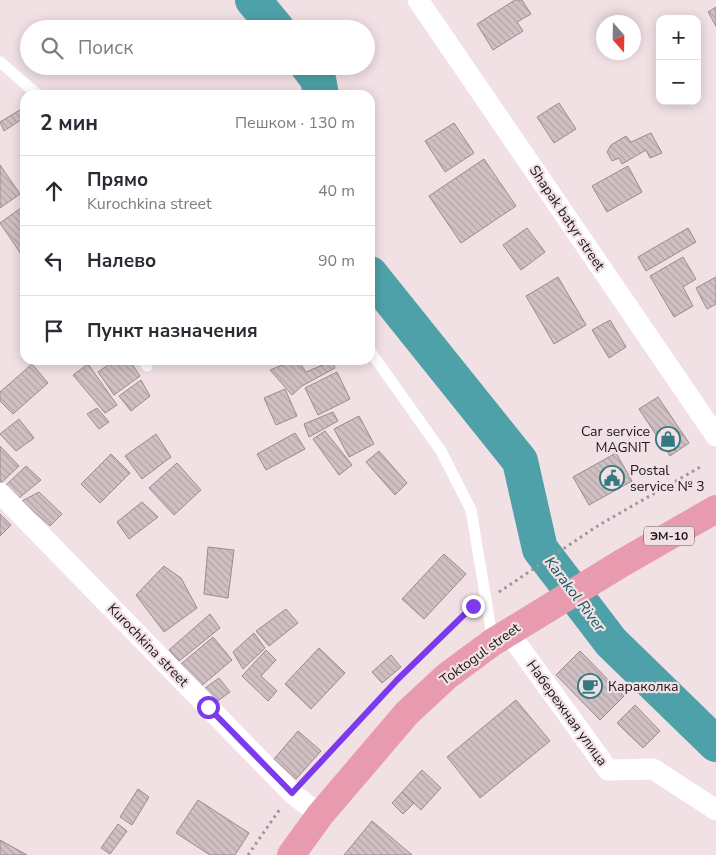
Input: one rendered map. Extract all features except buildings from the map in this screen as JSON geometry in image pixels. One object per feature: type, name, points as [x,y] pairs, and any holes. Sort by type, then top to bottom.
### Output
[{"type":"highway","name":"Toktogul street","points":[[291,855],[320,815],[407,713],[447,676],[508,633],[622,563],[716,509]]},
{"type":"street","name":"Shapak batyr street","points":[[418,0],[716,436]]},
{"type":"street","name":"Kurochkina street","points":[[0,493],[292,793],[320,815]]},
{"type":"street","name":"Набережная улица","points":[[508,633],[608,770],[653,769],[716,810]]},
{"type":"lane","points":[[0,62],[32,90]]},
{"type":"lane","points":[[375,358],[441,451],[471,510],[485,594],[508,633]]},
{"type":"path","points":[[248,855],[292,793],[397,680],[485,594],[499,592],[599,525],[702,466]]},
{"type":"waterway","name":"Karakol River","points":[[253,0],[270,20]]},
{"type":"waterway","name":"Karakol River","points":[[315,75],[318,79],[320,90]]},
{"type":"waterway","name":"Karakol River","points":[[375,280],[520,461],[540,549],[611,642],[716,744]]},
{"type":"place","name":"Car service MAGNIT","points":[[668,439]]},
{"type":"place","name":"Postal service № 3","points":[[612,478]]},
{"type":"place","name":"Караколка","points":[[590,686]]},
{"type":"route","points":[[208,707],[292,793],[397,680],[473,606]]}]
